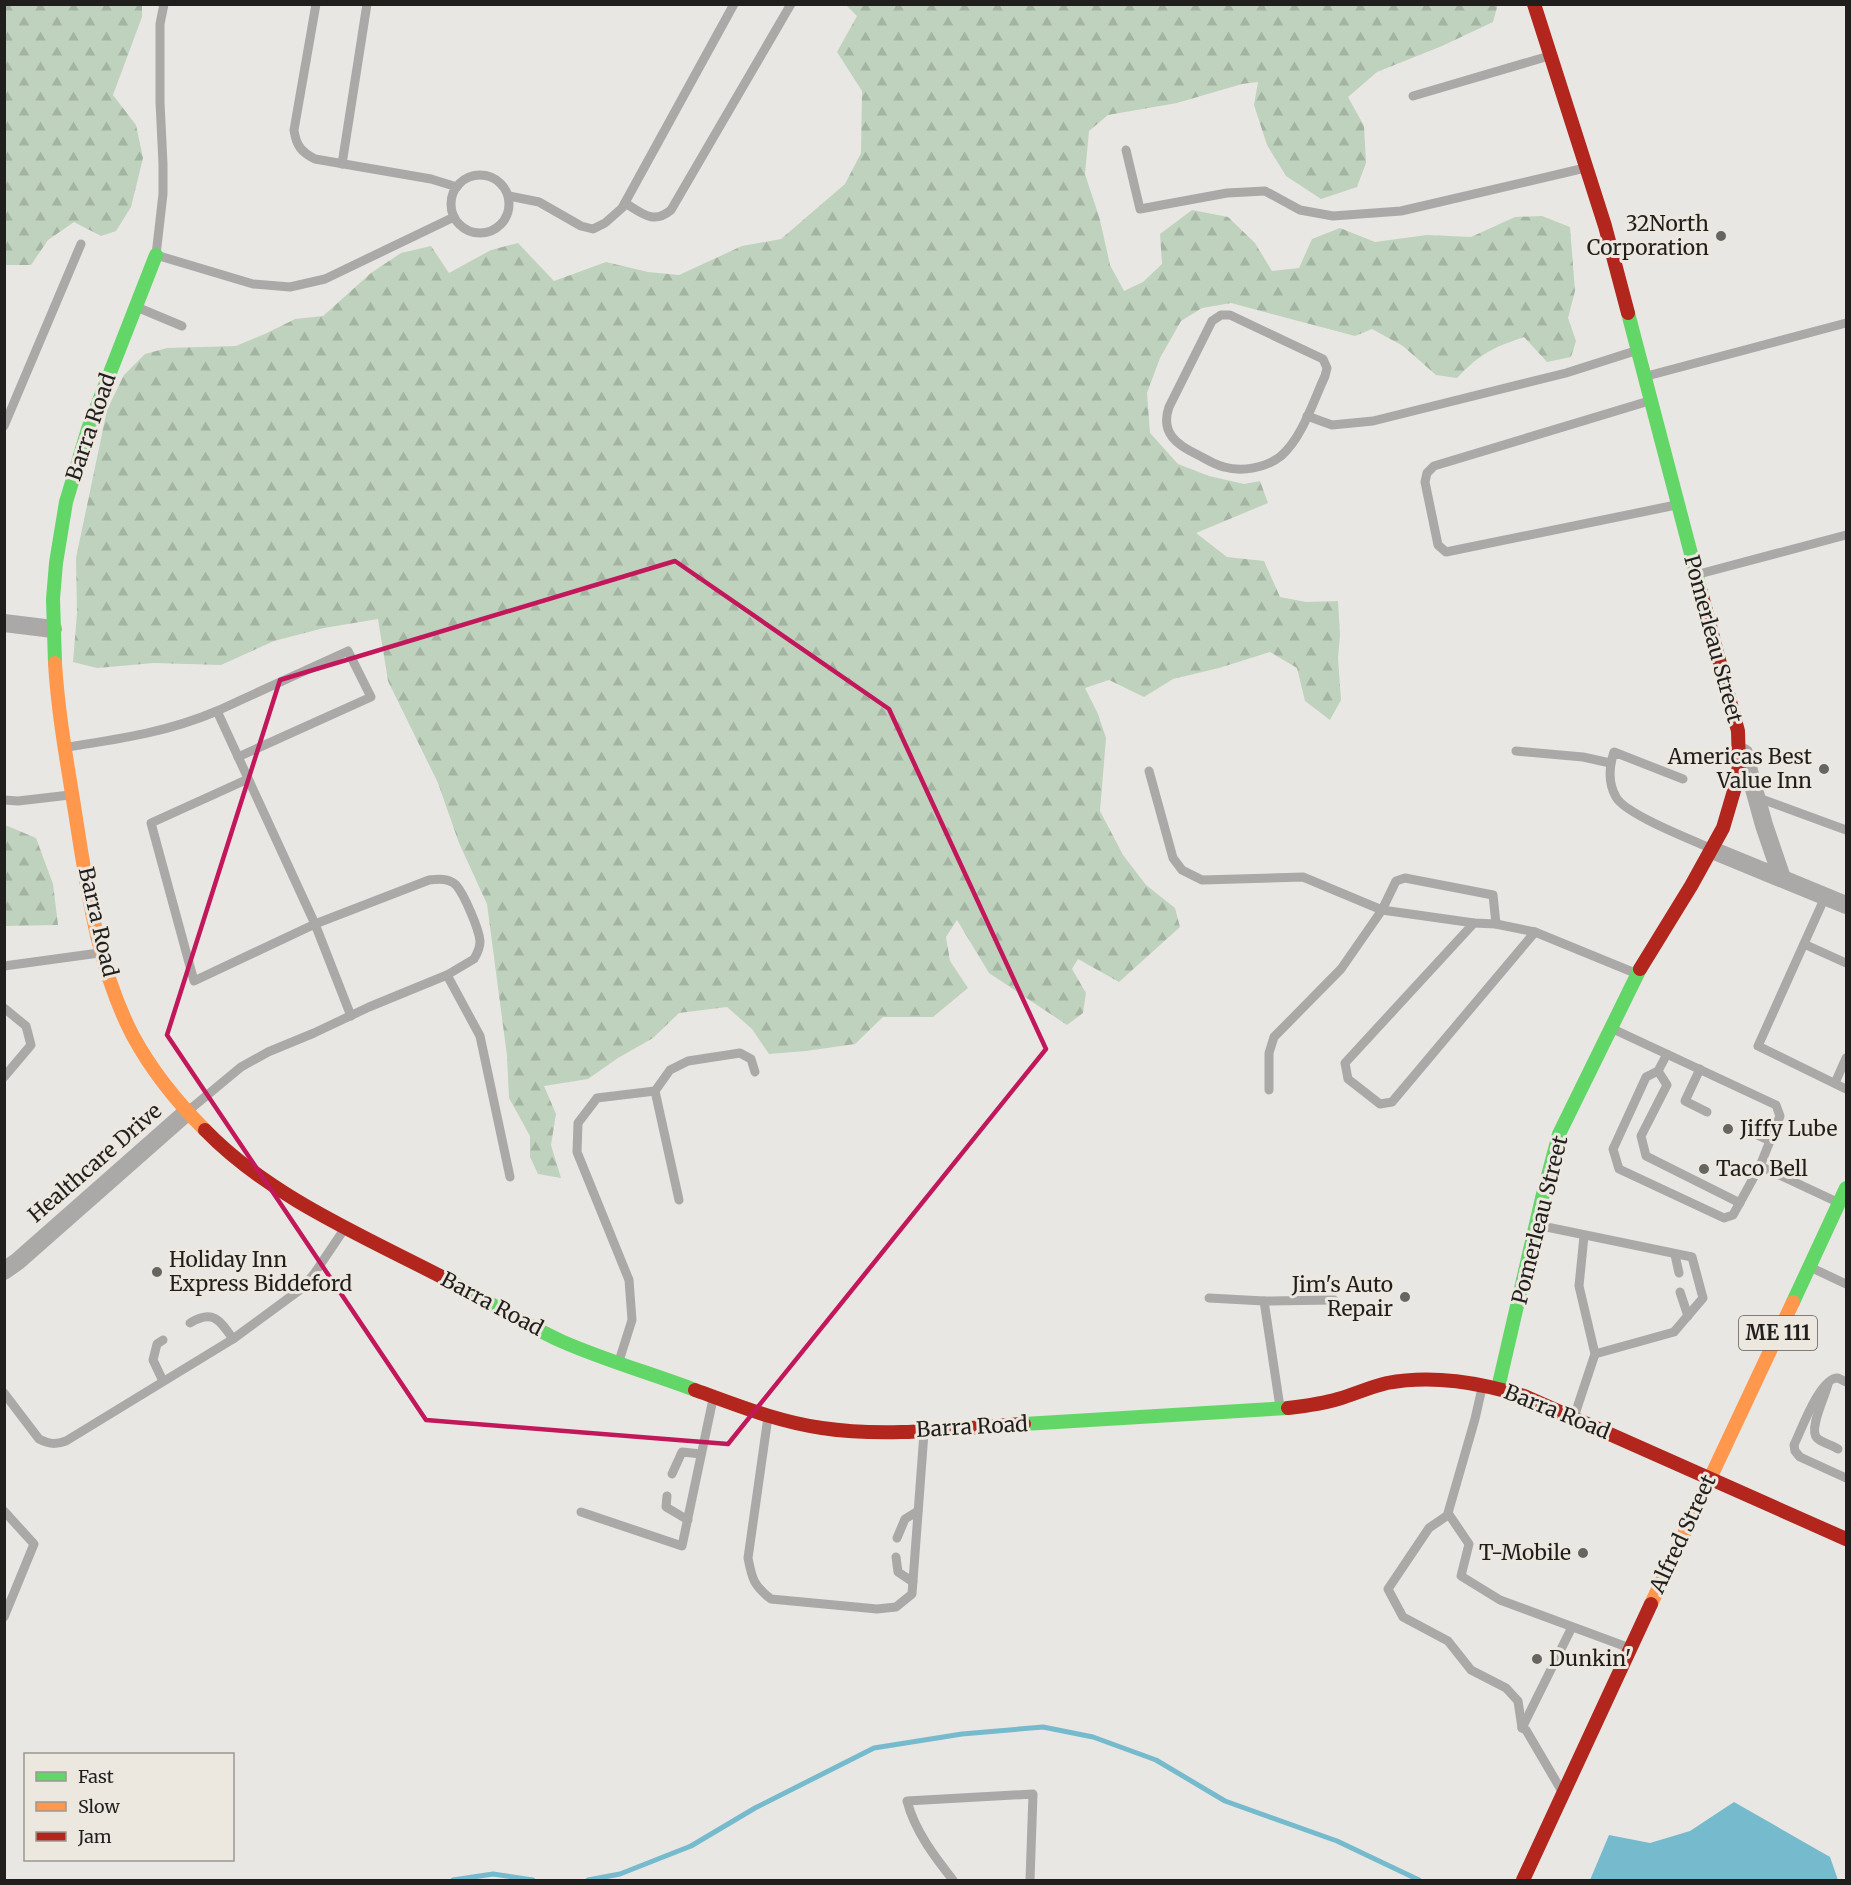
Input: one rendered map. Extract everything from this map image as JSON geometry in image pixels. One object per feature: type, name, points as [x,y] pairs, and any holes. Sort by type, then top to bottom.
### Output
[{"type":"street","name":"Pomerleau Street","points":[[1498,1388],[1548,1172],[1559,1134],[1637,974],[1712,849],[1729,812],[1738,765],[1738,731],[1638,350],[1587,168],[1534,4]]},
{"type":"street","name":"Barra Road","points":[[156,255],[91,419],[77,461],[61,525],[57,552],[53,629],[72,795],[101,952],[126,1020],[142,1051],[187,1112],[225,1150],[255,1173],[346,1227],[465,1289],[515,1318],[573,1346],[768,1415],[811,1427],[893,1432],[1281,1409],[1324,1403],[1403,1381],[1430,1380],[1483,1385],[1524,1396],[1574,1416],[1846,1539]]},
{"type":"street","points":[[4,623],[53,629]]},
{"type":"street","points":[[1738,731],[1764,825],[1782,878]]},
{"type":"street","points":[[1712,849],[1846,905]]},
{"type":"street","name":"Healthcare Drive","points":[[4,1271],[187,1112]]},
{"type":"street","name":"Alfred Street","points":[[1523,1881],[1846,1188]]},
{"type":"lane","points":[[164,4],[160,24],[162,194],[156,255],[253,284],[290,287],[325,279],[454,217]]},
{"type":"lane","points":[[316,4],[294,130],[295,142],[304,154],[315,159],[431,179],[458,187]]},
{"type":"lane","points":[[342,164],[367,4]]},
{"type":"lane","points":[[509,196],[539,202],[581,226],[593,229],[622,208],[734,4]]},
{"type":"lane","points":[[625,203],[652,218],[658,218],[671,210],[791,4]]},
{"type":"lane","points":[[1413,96],[1551,55]]},
{"type":"lane","points":[[1126,150],[1140,209],[1227,194],[1265,191],[1300,210],[1333,216],[1401,211],[1587,168]]},
{"type":"lane","points":[[486,176],[495,179],[509,196],[508,212],[504,220],[489,231],[469,231],[454,217],[452,198],[458,187],[468,178],[486,176]]},
{"type":"lane","points":[[4,426],[9,402],[81,244]]},
{"type":"lane","points":[[137,307],[182,326]]},
{"type":"lane","points":[[1221,315],[1230,315],[1323,359],[1327,368],[1325,376],[1307,416],[1295,440],[1280,457],[1250,469],[1223,467],[1180,447],[1169,431],[1165,419],[1212,321],[1221,315]]},
{"type":"lane","points":[[1645,377],[1846,323]]},
{"type":"lane","points":[[1307,416],[1332,425],[1373,421],[1566,373],[1638,350]]},
{"type":"lane","points":[[1651,401],[1434,466],[1427,473],[1425,482],[1438,545],[1446,552],[1678,504]]},
{"type":"lane","points":[[1697,575],[1846,535]]},
{"type":"lane","points":[[66,747],[153,733],[192,722],[348,651],[371,697],[238,757]]},
{"type":"lane","points":[[217,711],[315,924],[351,1016]]},
{"type":"lane","points":[[1516,751],[1583,757],[1610,763]]},
{"type":"lane","points":[[1683,779],[1614,752],[1610,763],[1610,779],[1616,798],[1624,806],[1652,822],[1712,849]]},
{"type":"lane","points":[[1149,771],[1173,858],[1182,870],[1202,880],[1303,877],[1382,910],[1496,924],[1535,932],[1637,974]]},
{"type":"lane","points":[[187,1112],[241,1066],[268,1052],[447,975],[474,959],[480,942],[471,913],[456,884],[445,879],[423,882],[315,924],[194,981],[152,823],[248,779]]},
{"type":"lane","points":[[4,800],[18,801],[72,795]]},
{"type":"lane","points":[[1756,796],[1846,830]]},
{"type":"lane","points":[[1269,1090],[1269,1053],[1274,1037],[1341,969],[1382,910],[1396,881],[1404,879],[1493,895],[1496,924]]},
{"type":"lane","points":[[1826,897],[1758,1046],[1846,1089]]},
{"type":"lane","points":[[1474,923],[1345,1063],[1348,1079],[1380,1104],[1392,1102],[1535,932]]},
{"type":"lane","points":[[1804,944],[1846,963]]},
{"type":"lane","points":[[4,966],[101,952]]},
{"type":"lane","points":[[447,975],[480,1036],[510,1177]]},
{"type":"lane","points":[[4,1008],[26,1026],[31,1045],[4,1077]]},
{"type":"lane","points":[[1610,1028],[1667,1054],[1776,1105],[1780,1116],[1760,1166],[1733,1215],[1724,1218],[1619,1169],[1613,1149],[1646,1077],[1658,1071],[1667,1054]]},
{"type":"lane","points":[[679,1200],[656,1091],[670,1070],[688,1061],[740,1053],[751,1059],[755,1072]]},
{"type":"lane","points":[[1834,1083],[1846,1058]]},
{"type":"lane","points":[[1700,1070],[1685,1101],[1707,1112]]},
{"type":"lane","points":[[1658,1071],[1667,1085],[1641,1136],[1646,1156],[1740,1203]]},
{"type":"lane","points":[[618,1363],[632,1320],[628,1280],[577,1152],[578,1124],[597,1098],[656,1091]]},
{"type":"lane","points":[[1751,1132],[1770,1141]]},
{"type":"lane","points":[[1760,1166],[1840,1203]]},
{"type":"lane","points":[[1536,1225],[1692,1257],[1703,1298],[1674,1332],[1595,1354]]},
{"type":"lane","points":[[4,1394],[39,1439],[57,1444],[66,1441],[233,1339],[309,1282],[346,1227]]},
{"type":"lane","points":[[1574,1416],[1595,1354],[1579,1286],[1584,1236]]},
{"type":"lane","points":[[1675,1255],[1679,1273]]},
{"type":"lane","points":[[1810,1266],[1846,1284]]},
{"type":"lane","points":[[1680,1292],[1688,1316]]},
{"type":"lane","points":[[1209,1298],[1264,1301],[1334,1300]]},
{"type":"lane","points":[[1264,1301],[1281,1409]]},
{"type":"lane","points":[[190,1323],[200,1316],[215,1318],[222,1323],[233,1339]]},
{"type":"lane","points":[[163,1340],[157,1344],[153,1360],[163,1381]]},
{"type":"lane","points":[[1846,1382],[1838,1378],[1816,1394],[1794,1445],[1800,1457],[1846,1478]]},
{"type":"lane","points":[[1828,1384],[1815,1422],[1814,1433],[1816,1438],[1838,1449]]},
{"type":"lane","points":[[1483,1385],[1448,1515],[1429,1528],[1388,1589],[1403,1617],[1448,1641],[1471,1670],[1506,1688],[1518,1701],[1522,1728],[1526,1730],[1563,1794]]},
{"type":"lane","points":[[581,1512],[682,1546],[714,1396]]},
{"type":"lane","points":[[768,1415],[748,1558],[751,1575],[757,1588],[771,1599],[877,1609],[896,1607],[912,1594],[924,1430]]},
{"type":"lane","points":[[672,1474],[682,1452],[701,1454]]},
{"type":"lane","points":[[667,1496],[666,1507],[688,1520]]},
{"type":"lane","points":[[4,1511],[33,1544],[4,1617]]},
{"type":"lane","points":[[897,1538],[905,1519],[918,1511]]},
{"type":"lane","points":[[1448,1515],[1469,1544],[1461,1576],[1500,1600],[1630,1648]]},
{"type":"lane","points":[[896,1557],[898,1572],[913,1582]]},
{"type":"lane","points":[[1522,1728],[1572,1627]]},
{"type":"lane","points":[[953,1881],[911,1818],[907,1801],[1033,1794],[1030,1881]]},
{"type":"highlighted area","points":[[675,561],[889,709],[1046,1049],[728,1444],[426,1420],[167,1035],[280,680]]},
{"type":"green space","points":[[5,4],[142,5],[142,17],[113,95],[136,125],[143,158],[131,207],[116,231],[101,236],[74,222],[48,240],[31,265],[5,265]]},
{"type":"green space","points":[[1498,4],[1493,22],[1442,46],[1377,72],[1348,97],[1364,126],[1366,163],[1357,187],[1321,199],[1286,176],[1267,145],[1254,105],[1258,82],[1242,84],[1177,103],[1108,115],[1089,131],[1085,174],[1100,220],[1110,265],[1124,291],[1143,282],[1162,264],[1160,234],[1192,210],[1228,217],[1255,243],[1272,271],[1299,268],[1312,239],[1340,228],[1375,242],[1427,235],[1471,237],[1515,217],[1542,216],[1570,227],[1575,291],[1568,318],[1576,341],[1571,357],[1547,362],[1524,337],[1488,352],[1457,378],[1436,375],[1403,346],[1372,329],[1355,336],[1231,303],[1202,308],[1181,321],[1160,358],[1147,393],[1150,433],[1178,464],[1209,476],[1244,484],[1260,481],[1268,503],[1196,533],[1227,557],[1264,561],[1280,597],[1306,602],[1338,601],[1341,700],[1330,720],[1305,701],[1297,668],[1270,652],[1173,679],[1144,697],[1109,680],[1085,688],[1098,714],[1106,738],[1100,811],[1123,855],[1146,885],[1175,908],[1180,927],[1119,982],[1078,959],[1072,969],[1086,993],[1083,1013],[1067,1025],[989,973],[957,920],[946,937],[950,961],[968,988],[933,1017],[883,1017],[855,1044],[769,1054],[752,1029],[727,1007],[679,1013],[653,1038],[588,1079],[544,1086],[556,1114],[551,1145],[561,1178],[538,1174],[530,1157],[530,1136],[509,1098],[507,1056],[487,904],[459,843],[438,783],[388,681],[378,619],[324,628],[274,641],[221,665],[154,663],[97,668],[73,662],[77,613],[76,558],[107,410],[124,375],[145,354],[167,348],[236,346],[295,319],[323,316],[371,273],[401,253],[431,246],[449,273],[491,250],[518,243],[554,281],[606,262],[648,272],[679,275],[742,246],[781,239],[845,184],[861,153],[862,91],[837,52],[857,16],[846,5]]},
{"type":"green space","points":[[5,825],[36,838],[53,884],[58,925],[5,926]]},
{"type":"water","points":[[1734,1802],[1830,1857],[1838,1880],[1590,1880],[1609,1835],[1650,1843],[1690,1831]]},
{"type":"waterway","points":[[588,1880],[620,1874],[691,1846],[755,1808],[874,1748],[962,1734],[1043,1727],[1093,1737],[1156,1760],[1225,1801],[1337,1841],[1419,1880]]},
{"type":"waterway","points":[[453,1880],[493,1874],[533,1880]]},
{"type":"traffic: fast","points":[[55,663],[53,599],[56,563],[66,502],[88,429],[156,255]]},
{"type":"traffic: fast","points":[[1628,313],[1701,592]]},
{"type":"traffic: fast","points":[[1498,1388],[1559,1134],[1640,969]]},
{"type":"traffic: fast","points":[[1793,1302],[1846,1188]]},
{"type":"traffic: fast","points":[[442,1277],[561,1341],[695,1390]]},
{"type":"traffic: fast","points":[[1024,1424],[1288,1408]]},
{"type":"traffic: slow","points":[[55,663],[63,738],[84,869],[95,927],[110,983],[133,1036],[148,1062],[205,1130]]},
{"type":"traffic: slow","points":[[1651,1604],[1793,1302]]},
{"type":"traffic: jam","points":[[1534,4],[1605,226],[1628,313]]},
{"type":"traffic: jam","points":[[1640,969],[1691,886],[1723,828],[1736,784],[1739,765],[1738,731],[1701,592]]},
{"type":"traffic: jam","points":[[205,1130],[230,1154],[287,1194],[348,1229],[442,1277]]},
{"type":"traffic: jam","points":[[1288,1408],[1326,1402],[1404,1380],[1456,1381],[1490,1387],[1524,1396],[1846,1539]]},
{"type":"traffic: jam","points":[[695,1390],[789,1422],[847,1431],[898,1432],[1024,1424]]},
{"type":"traffic: jam","points":[[1523,1880],[1651,1604]]},
{"type":"place","name":"32North Corporation","points":[[1721,236]]},
{"type":"place","name":"Americas Best Value Inn","points":[[1824,769]]},
{"type":"place","name":"Jiffy Lube","points":[[1728,1129]]},
{"type":"place","name":"Taco Bell","points":[[1704,1169]]},
{"type":"place","name":"Holiday Inn Express Biddeford","points":[[157,1272]]},
{"type":"place","name":"Jim's Auto Repair","points":[[1405,1297]]},
{"type":"place","name":"T-Mobile","points":[[1583,1553]]},
{"type":"place","name":"Dunkin'","points":[[1537,1659]]}]
